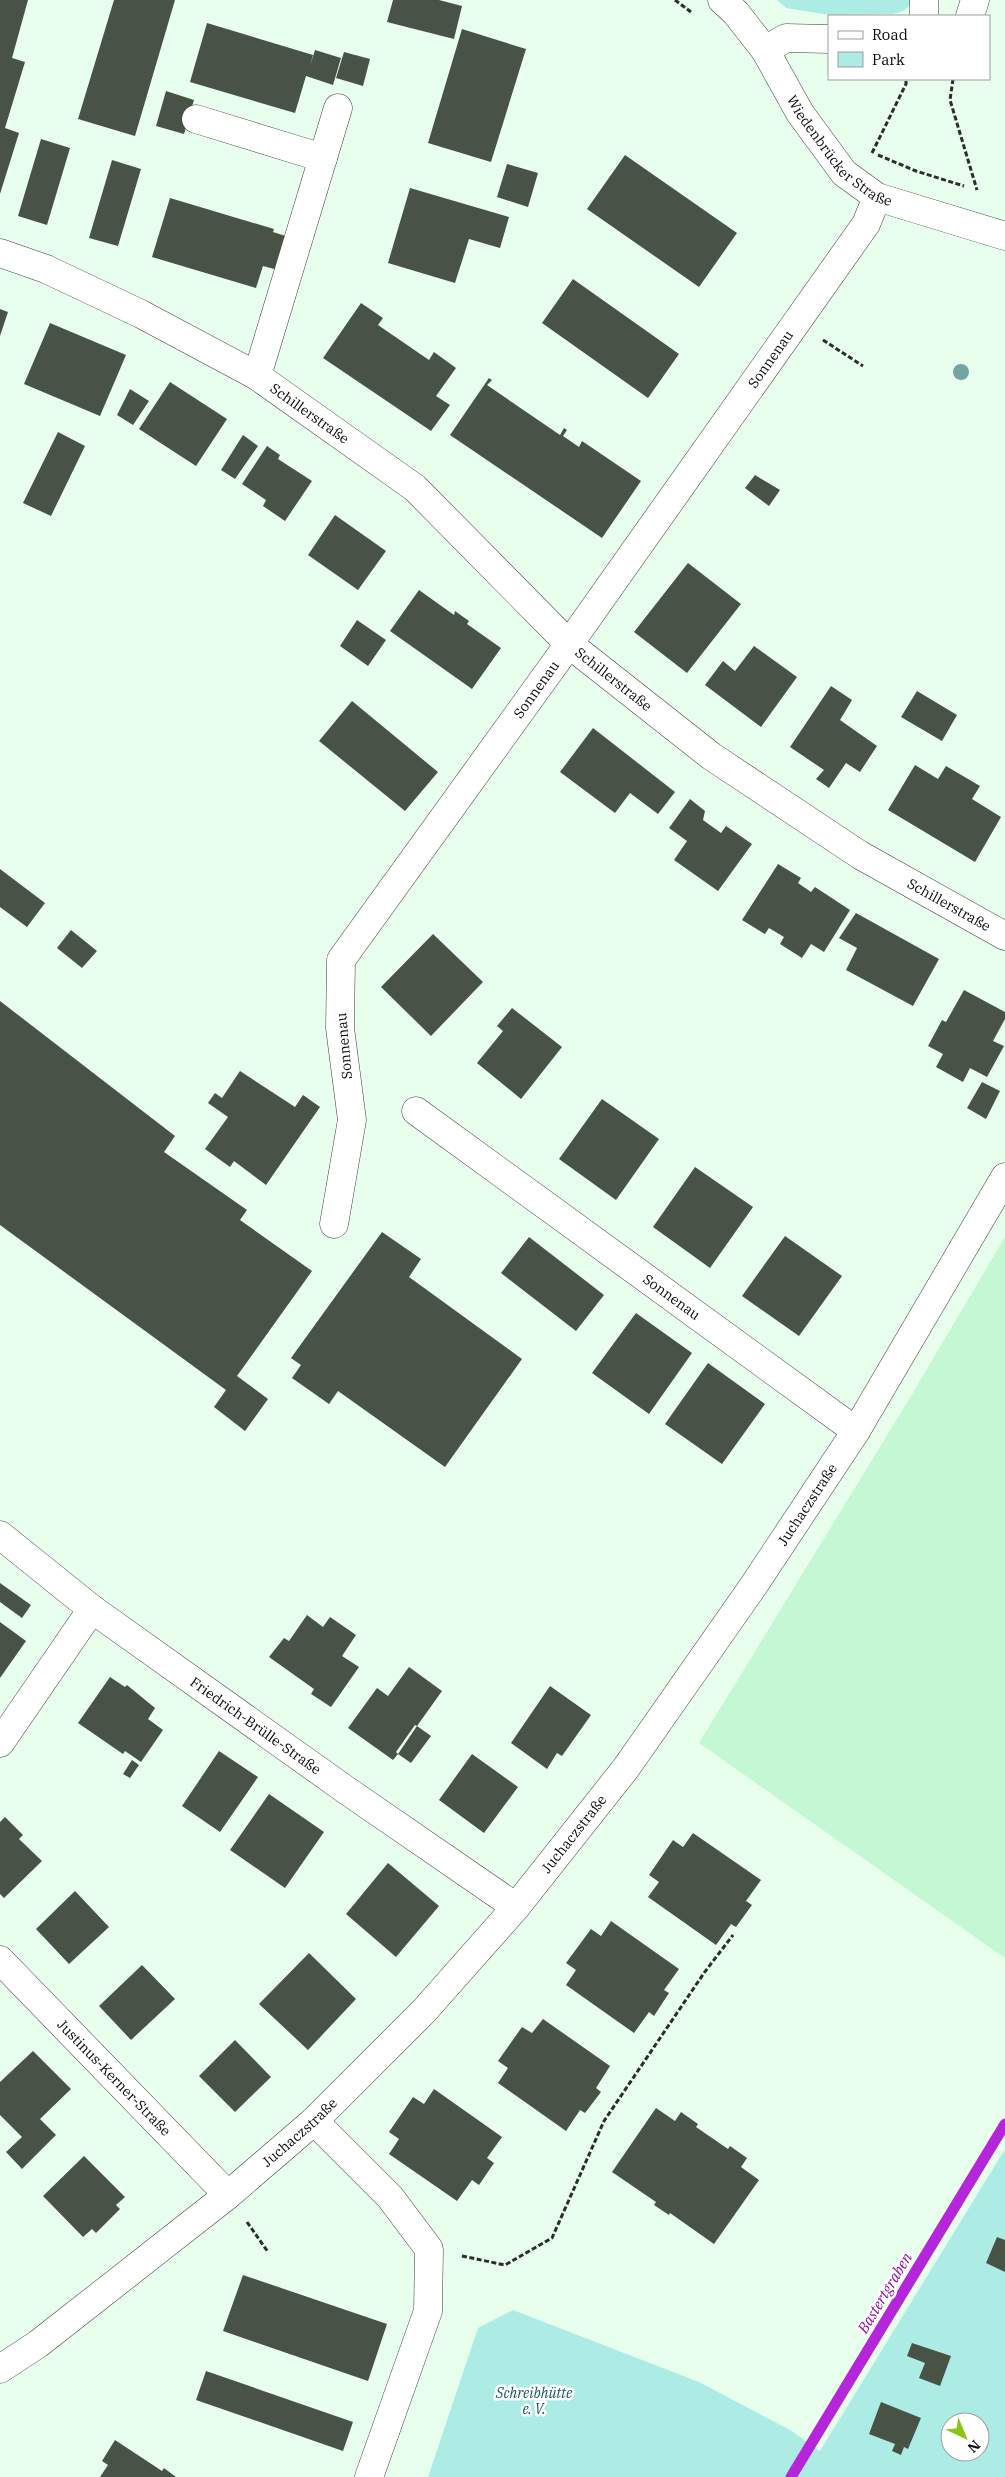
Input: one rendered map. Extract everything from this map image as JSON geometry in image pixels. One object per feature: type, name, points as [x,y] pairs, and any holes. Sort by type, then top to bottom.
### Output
[{"type":"street","name":"Wiedenbrücker Straße","points":[[722,0],[736,13],[764,50],[800,113],[825,150],[844,173],[877,197],[1005,236]]},
{"type":"street","points":[[970,15],[975,0]]},
{"type":"street","points":[[764,50],[786,38],[828,39]]},
{"type":"street","name":"Schillerstraße","points":[[257,376],[338,108]]},
{"type":"street","points":[[196,119],[323,158]]},
{"type":"street","name":"Sonnenau","points":[[334,1224],[352,1120],[340,1028],[341,960],[569,644],[866,224],[877,197]]},
{"type":"street","name":"Schillerstraße","points":[[0,253],[46,269],[141,314],[257,376],[415,488],[569,644],[712,756],[860,855],[1005,936]]},
{"type":"street","name":"Sonnenau","points":[[416,1111],[856,1431]]},
{"type":"street","name":"Juchaczstraße","points":[[0,2369],[38,2344],[228,2195],[314,2121],[424,2010],[516,1908],[632,1760],[754,1585],[856,1431],[1005,1177]]},
{"type":"street","name":"Friedrich-Brülle-Straße","points":[[0,1535],[92,1610],[338,1785],[516,1908]]},
{"type":"street","points":[[0,1743],[92,1610]]},
{"type":"street","name":"Justinus-Kerner-Straße","points":[[0,1960],[228,2195]]},
{"type":"street","points":[[314,2121],[390,2197],[429,2249],[428,2311],[369,2477]]},
{"type":"path","points":[[872,152],[906,84],[906,80]]},
{"type":"path","points":[[953,80],[950,100],[977,190]]},
{"type":"path","points":[[867,150],[916,171],[986,193]]},
{"type":"path","points":[[816,336],[864,366]]},
{"type":"path","points":[[429,2249],[505,2265],[552,2238],[604,2121],[704,1973],[733,1935]]},
{"type":"green space","points":[[777,0],[912,0],[905,10],[892,14],[830,15],[786,8]]},
{"type":"green space","points":[[1005,1237],[1005,1958],[699,1743],[908,1401]]},
{"type":"green space","name":"Schreibhütte e. V.","points":[[1005,2149],[1005,2477],[428,2477],[478,2328],[513,2310],[699,2382],[790,2430],[820,2451]]},
{"type":"building","points":[[0,0],[28,0],[12,58],[25,62],[5,128],[19,133],[0,194]]},
{"type":"building","points":[[114,0],[175,0],[135,136],[78,119]]},
{"type":"building","points":[[393,0],[439,0],[462,6],[454,39],[387,22]]},
{"type":"building","points":[[207,23],[313,55],[310,66],[315,50],[341,58],[333,85],[306,76],[295,113],[190,82]]},
{"type":"building","points":[[462,29],[526,49],[491,162],[428,143]]},
{"type":"building","points":[[344,52],[370,59],[363,86],[336,78]]},
{"type":"building","points":[[166,91],[194,100],[184,134],[156,126]]},
{"type":"building","points":[[41,139],[70,148],[47,225],[18,216]]},
{"type":"building","points":[[625,155],[737,233],[699,287],[587,209]]},
{"type":"building","points":[[112,160],[141,169],[118,246],[89,238]]},
{"type":"building","points":[[507,164],[538,173],[528,207],[497,197]]},
{"type":"building","points":[[410,188],[509,217],[500,248],[469,239],[455,283],[388,263]]},
{"type":"building","points":[[170,198],[274,229],[273,232],[289,237],[278,270],[263,266],[256,288],[152,257]]},
{"type":"building","points":[[573,279],[679,354],[648,398],[542,323]]},
{"type":"building","points":[[361,303],[383,318],[378,325],[429,360],[434,352],[456,368],[436,396],[450,405],[431,431],[323,358]]},
{"type":"building","points":[[0,309],[8,312],[0,336]]},
{"type":"building","points":[[50,323],[126,355],[100,416],[24,384]]},
{"type":"building","points":[[489,378],[492,380],[487,385],[560,435],[564,428],[567,430],[563,436],[579,447],[582,441],[641,481],[602,538],[450,435]]},
{"type":"building","points":[[170,382],[227,419],[196,466],[139,429]]},
{"type":"building","points":[[130,389],[149,401],[133,425],[117,415]]},
{"type":"building","points":[[58,432],[85,446],[51,516],[23,503]]},
{"type":"building","points":[[243,435],[258,446],[235,479],[221,470]]},
{"type":"building","points":[[267,446],[280,455],[278,459],[312,481],[285,521],[263,506],[266,500],[242,484]]},
{"type":"building","points":[[755,475],[780,490],[769,506],[745,488]]},
{"type":"building","points":[[335,515],[386,551],[358,590],[308,555]]},
{"type":"building","points":[[688,563],[741,604],[687,673],[634,632]]},
{"type":"building","points":[[419,590],[454,615],[455,611],[469,621],[467,624],[501,648],[472,689],[390,631]]},
{"type":"building","points":[[357,620],[386,640],[368,666],[340,646]]},
{"type":"building","points":[[754,646],[797,677],[761,727],[705,685],[723,661],[735,671]]},
{"type":"building","points":[[831,686],[852,700],[840,720],[877,746],[860,772],[846,763],[829,788],[816,779],[824,770],[790,747]]},
{"type":"building","points":[[917,691],[957,715],[942,741],[901,717]]},
{"type":"building","points":[[352,701],[438,772],[405,811],[319,741]]},
{"type":"building","points":[[593,728],[675,792],[658,814],[630,793],[615,813],[560,772]]},
{"type":"building","points":[[915,765],[938,779],[946,766],[980,786],[972,799],[1001,817],[975,862],[888,810]]},
{"type":"building","points":[[690,799],[705,811],[703,820],[721,833],[726,826],[752,844],[718,891],[674,860],[687,841],[669,828]]},
{"type":"building","points":[[778,864],[801,878],[798,883],[811,892],[815,887],[850,910],[824,952],[811,944],[802,958],[780,944],[784,937],[769,928],[765,934],[742,920]]},
{"type":"building","points":[[0,869],[45,903],[27,927],[0,907]]},
{"type":"building","points":[[856,913],[939,959],[913,1006],[846,970],[857,948],[839,938]]},
{"type":"building","points":[[71,930],[97,951],[82,968],[57,948]]},
{"type":"building","points":[[433,934],[483,982],[431,1036],[381,987]]},
{"type":"building","points":[[964,990],[1005,1012],[1005,1019],[993,1041],[1004,1046],[987,1077],[970,1068],[963,1082],[936,1067],[943,1054],[928,1046],[942,1020],[946,1022]]},
{"type":"building","points":[[0,1001],[175,1136],[164,1152],[247,1210],[240,1220],[312,1271],[237,1376],[268,1399],[245,1431],[214,1407],[226,1390],[0,1225]]},
{"type":"building","points":[[512,1008],[562,1047],[521,1099],[477,1063],[503,1031],[497,1026]]},
{"type":"building","points":[[240,1071],[295,1107],[303,1095],[320,1107],[266,1185],[234,1161],[230,1167],[205,1149],[228,1117],[208,1103],[215,1093],[222,1098]]},
{"type":"building","points":[[982,1082],[1000,1091],[986,1119],[967,1108]]},
{"type":"building","points":[[602,1099],[659,1139],[616,1200],[559,1159]]},
{"type":"building","points":[[695,1167],[753,1207],[710,1268],[653,1227]]},
{"type":"building","points":[[382,1232],[421,1259],[409,1277],[522,1359],[445,1467],[338,1391],[329,1404],[292,1378],[301,1365],[291,1358]]},
{"type":"building","points":[[785,1236],[842,1276],[799,1336],[742,1296]]},
{"type":"building","points":[[529,1237],[604,1295],[576,1331],[501,1273]]},
{"type":"building","points":[[636,1313],[692,1353],[649,1414],[592,1373]]},
{"type":"building","points":[[708,1363],[765,1404],[722,1464],[665,1424]]},
{"type":"building","points":[[0,1583],[31,1605],[22,1618],[0,1602]]},
{"type":"building","points":[[307,1615],[323,1627],[330,1617],[356,1635],[342,1656],[359,1667],[331,1707],[311,1694],[314,1689],[269,1657],[284,1638],[289,1641]]},
{"type":"building","points":[[0,1622],[26,1641],[0,1678]]},
{"type":"building","points":[[409,1667],[442,1691],[417,1726],[415,1725],[396,1752],[398,1754],[393,1760],[348,1728],[377,1688],[388,1696]]},
{"type":"building","points":[[110,1677],[125,1687],[127,1685],[155,1708],[148,1719],[163,1730],[141,1762],[125,1751],[123,1754],[78,1723]]},
{"type":"building","points":[[550,1686],[591,1715],[562,1756],[557,1753],[547,1769],[511,1743]]},
{"type":"building","points":[[417,1726],[431,1736],[411,1763],[398,1754]]},
{"type":"building","points":[[219,1751],[258,1777],[220,1832],[182,1806]]},
{"type":"building","points":[[472,1754],[518,1787],[484,1833],[439,1800]]},
{"type":"building","points":[[132,1760],[139,1765],[130,1778],[123,1774]]},
{"type":"building","points":[[269,1794],[324,1832],[285,1888],[230,1850]]},
{"type":"building","points":[[5,1817],[23,1835],[19,1839],[42,1861],[4,1898],[0,1894],[0,1822]]},
{"type":"building","points":[[693,1833],[761,1880],[746,1901],[752,1905],[736,1927],[731,1924],[716,1945],[648,1897],[659,1882],[649,1875],[673,1840],[683,1847]]},
{"type":"building","points":[[388,1863],[439,1906],[396,1957],[346,1914]]},
{"type":"building","points":[[75,1891],[109,1927],[69,1964],[36,1929]]},
{"type":"building","points":[[611,1921],[679,1969],[664,1990],[669,1993],[654,2016],[649,2012],[634,2033],[566,1985],[576,1970],[566,1963],[591,1929],[601,1936]]},
{"type":"building","points":[[309,1953],[356,1999],[308,2050],[259,2004]]},
{"type":"building","points":[[142,1965],[175,1999],[131,2040],[99,2006]]},
{"type":"building","points":[[543,2019],[610,2066],[596,2088],[601,2092],[585,2113],[580,2110],[566,2131],[498,2083],[508,2068],[498,2061],[522,2027],[532,2033]]},
{"type":"building","points":[[235,2040],[271,2077],[235,2112],[199,2076]]},
{"type":"building","points":[[33,2051],[71,2089],[40,2119],[56,2135],[22,2169],[6,2152],[22,2137],[0,2115],[0,2082]]},
{"type":"building","points":[[434,2089],[502,2137],[487,2158],[494,2163],[479,2185],[472,2180],[457,2201],[389,2154],[399,2139],[389,2132],[413,2097],[424,2104]]},
{"type":"building","points":[[656,2108],[675,2121],[681,2112],[698,2124],[696,2127],[728,2149],[730,2146],[747,2158],[741,2167],[759,2180],[714,2244],[670,2213],[669,2215],[654,2205],[656,2202],[612,2172]]},
{"type":"building","points":[[84,2156],[125,2197],[116,2205],[120,2209],[96,2233],[92,2229],[83,2237],[43,2196]]},
{"type":"building","points":[[997,2237],[1005,2240],[1005,2272],[986,2263]]},
{"type":"building","points":[[243,2275],[387,2324],[368,2381],[223,2331]]},
{"type":"building","points":[[912,2343],[951,2356],[940,2386],[919,2378],[925,2363],[907,2356]]},
{"type":"building","points":[[206,2371],[353,2422],[343,2451],[196,2400]]},
{"type":"building","points":[[881,2402],[921,2418],[908,2449],[904,2447],[901,2455],[892,2451],[895,2444],[869,2434]]},
{"type":"building","points":[[115,2440],[162,2471],[164,2468],[176,2477],[100,2477],[108,2465],[102,2461]]},
{"type":"waterway","name":"Bastertgraben","points":[[791,2477],[1005,2124]]}]
